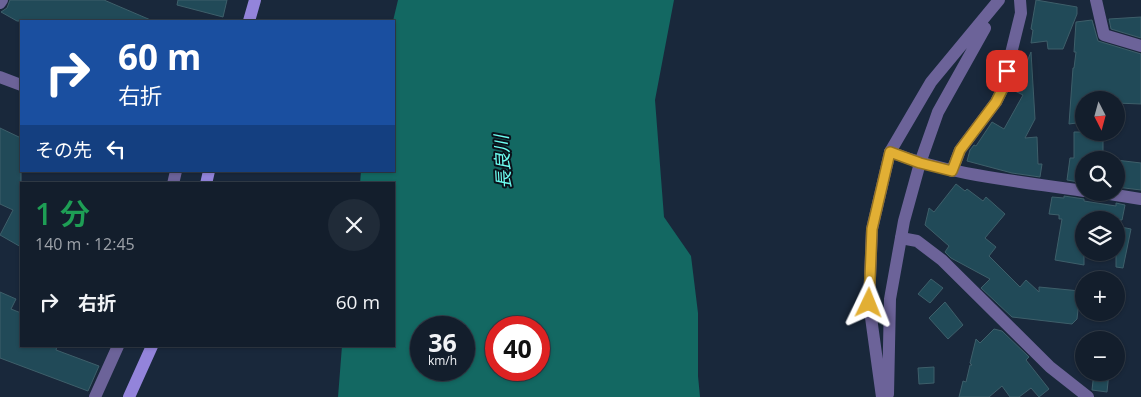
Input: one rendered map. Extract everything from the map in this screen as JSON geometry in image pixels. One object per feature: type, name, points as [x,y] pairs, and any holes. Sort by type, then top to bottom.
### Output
[{"type":"main road","points":[[248,20],[255,0]]},
{"type":"main road","points":[[129,397],[152,347]]},
{"type":"street","points":[[882,397],[869,303],[872,229],[890,152],[931,82],[1000,0]]},
{"type":"street","points":[[889,397],[890,299],[904,221],[920,163],[938,112],[1000,0]]},
{"type":"street","points":[[952,171],[960,150],[996,102],[1002,90],[1021,14],[1020,0]]},
{"type":"street","points":[[1096,0],[1104,36],[1141,46]]},
{"type":"street","points":[[0,77],[20,85]]},
{"type":"street","points":[[890,152],[920,163],[952,171],[1075,190]]},
{"type":"street","points":[[1125,197],[1141,199]]},
{"type":"street","points":[[901,238],[917,241],[942,260],[1050,367],[1088,397]]},
{"type":"street","points":[[95,397],[118,347]]},
{"type":"water","name":"長良川","points":[[398,0],[674,0],[655,100],[664,217],[691,256],[698,313],[700,397],[338,397],[342,347],[395,347],[395,182],[360,182],[361,172],[395,172],[395,20],[393,20]]},
{"type":"building","points":[[10,0],[104,0],[151,20],[17,21],[1,12],[7,8]]},
{"type":"building","points":[[178,0],[227,0],[223,17],[177,5]]},
{"type":"building","points":[[1036,0],[1077,7],[1077,14],[1063,49],[1048,49],[1047,41],[1031,43],[1033,30],[1031,29]]},
{"type":"building","points":[[1141,17],[1141,38],[1111,29],[1109,19]]},
{"type":"building","points":[[1092,20],[1098,41],[1141,54],[1141,104],[1125,103],[1125,91],[1075,91],[1075,123],[1069,124],[1076,52],[1074,52],[1076,22]]},
{"type":"building","points":[[1031,52],[1035,119],[1025,138],[1037,137],[1038,164],[1042,164],[1040,177],[1012,173],[967,161],[970,150],[974,145],[976,146],[992,122],[1004,129],[1023,95],[1015,91]]},
{"type":"building","points":[[0,128],[20,138],[20,246],[0,235],[13,210],[0,204]]},
{"type":"building","points":[[1074,132],[1075,141],[1103,141],[1103,151],[1075,151],[1075,181],[1067,180],[1070,158],[1074,158]]},
{"type":"building","points":[[1125,161],[1141,163],[1141,190],[1125,188]]},
{"type":"building","points":[[956,184],[965,191],[967,189],[983,201],[986,197],[1005,214],[985,238],[996,247],[989,256],[1020,287],[1026,280],[1039,292],[1039,287],[1075,291],[1075,321],[1072,324],[1012,317],[981,288],[990,279],[951,258],[945,252],[949,246],[925,225],[929,208],[934,212]]},
{"type":"building","points":[[1064,196],[1075,198],[1075,201],[1116,206],[1116,203],[1125,205],[1124,211],[1075,211],[1075,261],[1084,261],[1084,265],[1055,260],[1062,219],[1059,219],[1059,215],[1049,214],[1052,197],[1064,198]]},
{"type":"building","points":[[1125,228],[1131,229],[1125,258]]},
{"type":"building","points":[[1116,261],[1124,261],[1123,268],[1116,267]]},
{"type":"building","points":[[931,279],[943,288],[930,303],[918,294]]},
{"type":"building","points":[[0,292],[16,299],[11,309],[20,313],[20,347],[57,347],[56,350],[99,366],[88,391],[0,358]]},
{"type":"building","points":[[945,302],[963,325],[948,339],[929,318]]},
{"type":"building","points":[[994,329],[1002,331],[1029,357],[1026,360],[1049,389],[1039,397],[1031,388],[1019,397],[1010,397],[1002,386],[989,397],[959,397],[963,381],[966,382],[970,365],[972,365],[970,363],[976,339],[980,343]]},
{"type":"building","points":[[934,367],[934,383],[919,384],[918,368]]},
{"type":"building","points":[[1093,381],[1108,381],[1107,392],[1092,390]]},
{"type":"route","points":[[869,303],[872,229],[890,152],[920,163],[952,171],[960,150],[996,102],[1002,90],[1007,71]]}]
